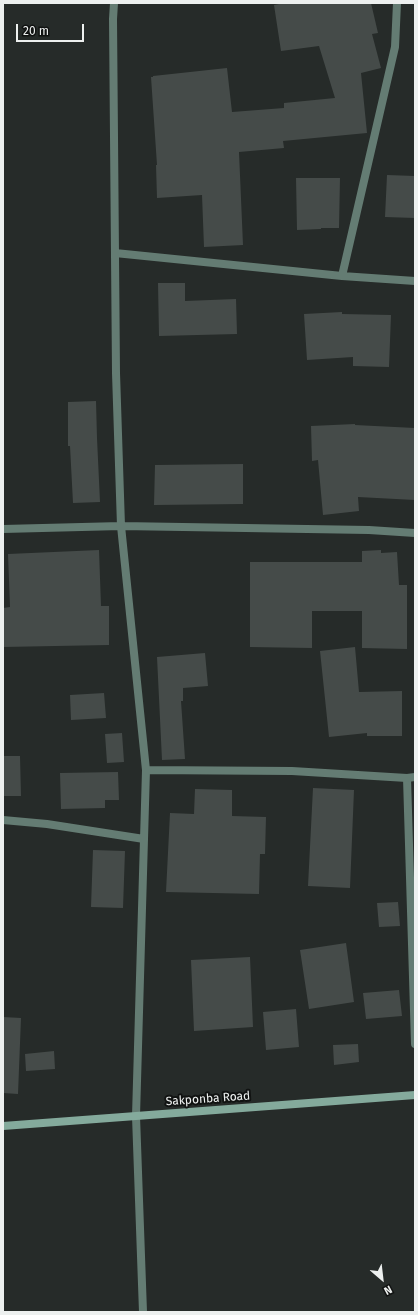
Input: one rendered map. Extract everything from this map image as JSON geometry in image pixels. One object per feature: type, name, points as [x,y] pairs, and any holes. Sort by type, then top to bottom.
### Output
[{"type":"main road","name":"Sakponba Road","points":[[3,1126],[415,1095]]},
{"type":"street","points":[[114,3],[116,373],[121,526],[146,770],[136,1116],[143,1312]]},
{"type":"street","points":[[342,276],[395,47],[397,3]]},
{"type":"street","points":[[115,253],[342,276],[415,281]]},
{"type":"street","points":[[3,528],[121,526],[369,530],[415,533]]},
{"type":"street","points":[[146,770],[292,771],[411,778],[415,1044]]},
{"type":"street","points":[[3,820],[47,824],[144,839]]},
{"type":"building","points":[[284,3],[371,3],[378,33],[372,34],[381,68],[361,73],[367,133],[283,141],[284,148],[239,152],[243,245],[204,247],[202,195],[157,198],[157,165],[151,77],[227,68],[232,112],[284,108],[284,103],[335,98],[319,46],[281,51],[274,5]]},
{"type":"building","points":[[387,175],[415,176],[415,218],[385,217]]},
{"type":"building","points":[[296,178],[340,178],[339,228],[297,230]]},
{"type":"building","points":[[158,283],[185,283],[185,301],[236,299],[237,334],[159,336]]},
{"type":"building","points":[[342,312],[342,314],[391,315],[389,367],[353,366],[353,357],[307,360],[304,314]]},
{"type":"building","points":[[96,401],[100,502],[73,503],[70,446],[68,446],[68,402]]},
{"type":"building","points":[[355,424],[415,428],[415,500],[358,497],[359,511],[323,515],[318,460],[312,461],[311,426]]},
{"type":"building","points":[[243,464],[243,504],[154,505],[155,465]]},
{"type":"building","points":[[99,550],[101,606],[109,606],[109,645],[3,647],[3,608],[10,607],[8,554]]},
{"type":"building","points":[[381,550],[381,553],[397,552],[399,585],[407,585],[407,649],[362,648],[362,611],[312,611],[312,648],[250,647],[250,562],[362,562],[362,551]]},
{"type":"building","points":[[355,647],[359,692],[402,691],[402,736],[367,736],[367,733],[329,737],[320,651]]},
{"type":"building","points":[[205,653],[208,686],[183,688],[183,701],[181,701],[185,759],[162,760],[157,657]]},
{"type":"building","points":[[104,693],[106,718],[71,720],[70,695]]},
{"type":"building","points":[[122,733],[124,762],[107,763],[105,734]]},
{"type":"building","points":[[3,756],[20,756],[21,796],[3,796]]},
{"type":"building","points":[[118,772],[119,800],[105,800],[105,808],[61,809],[60,773]]},
{"type":"building","points":[[313,788],[354,790],[350,888],[308,886]]},
{"type":"building","points":[[195,789],[232,790],[232,816],[266,817],[265,854],[260,854],[259,894],[166,892],[170,813],[194,814]]},
{"type":"building","points":[[93,850],[125,851],[123,908],[91,907]]},
{"type":"building","points":[[398,902],[400,926],[379,927],[377,903]]},
{"type":"building","points":[[346,943],[354,1002],[309,1009],[300,950]]},
{"type":"building","points":[[250,957],[253,1027],[194,1031],[191,960]]},
{"type":"building","points":[[399,990],[402,1016],[366,1019],[363,993]]},
{"type":"building","points":[[296,1009],[299,1047],[266,1050],[263,1012]]},
{"type":"building","points":[[3,1017],[21,1018],[18,1094],[3,1093]]},
{"type":"building","points":[[358,1044],[359,1062],[334,1065],[333,1045]]},
{"type":"building","points":[[54,1051],[55,1069],[26,1071],[25,1054]]}]
